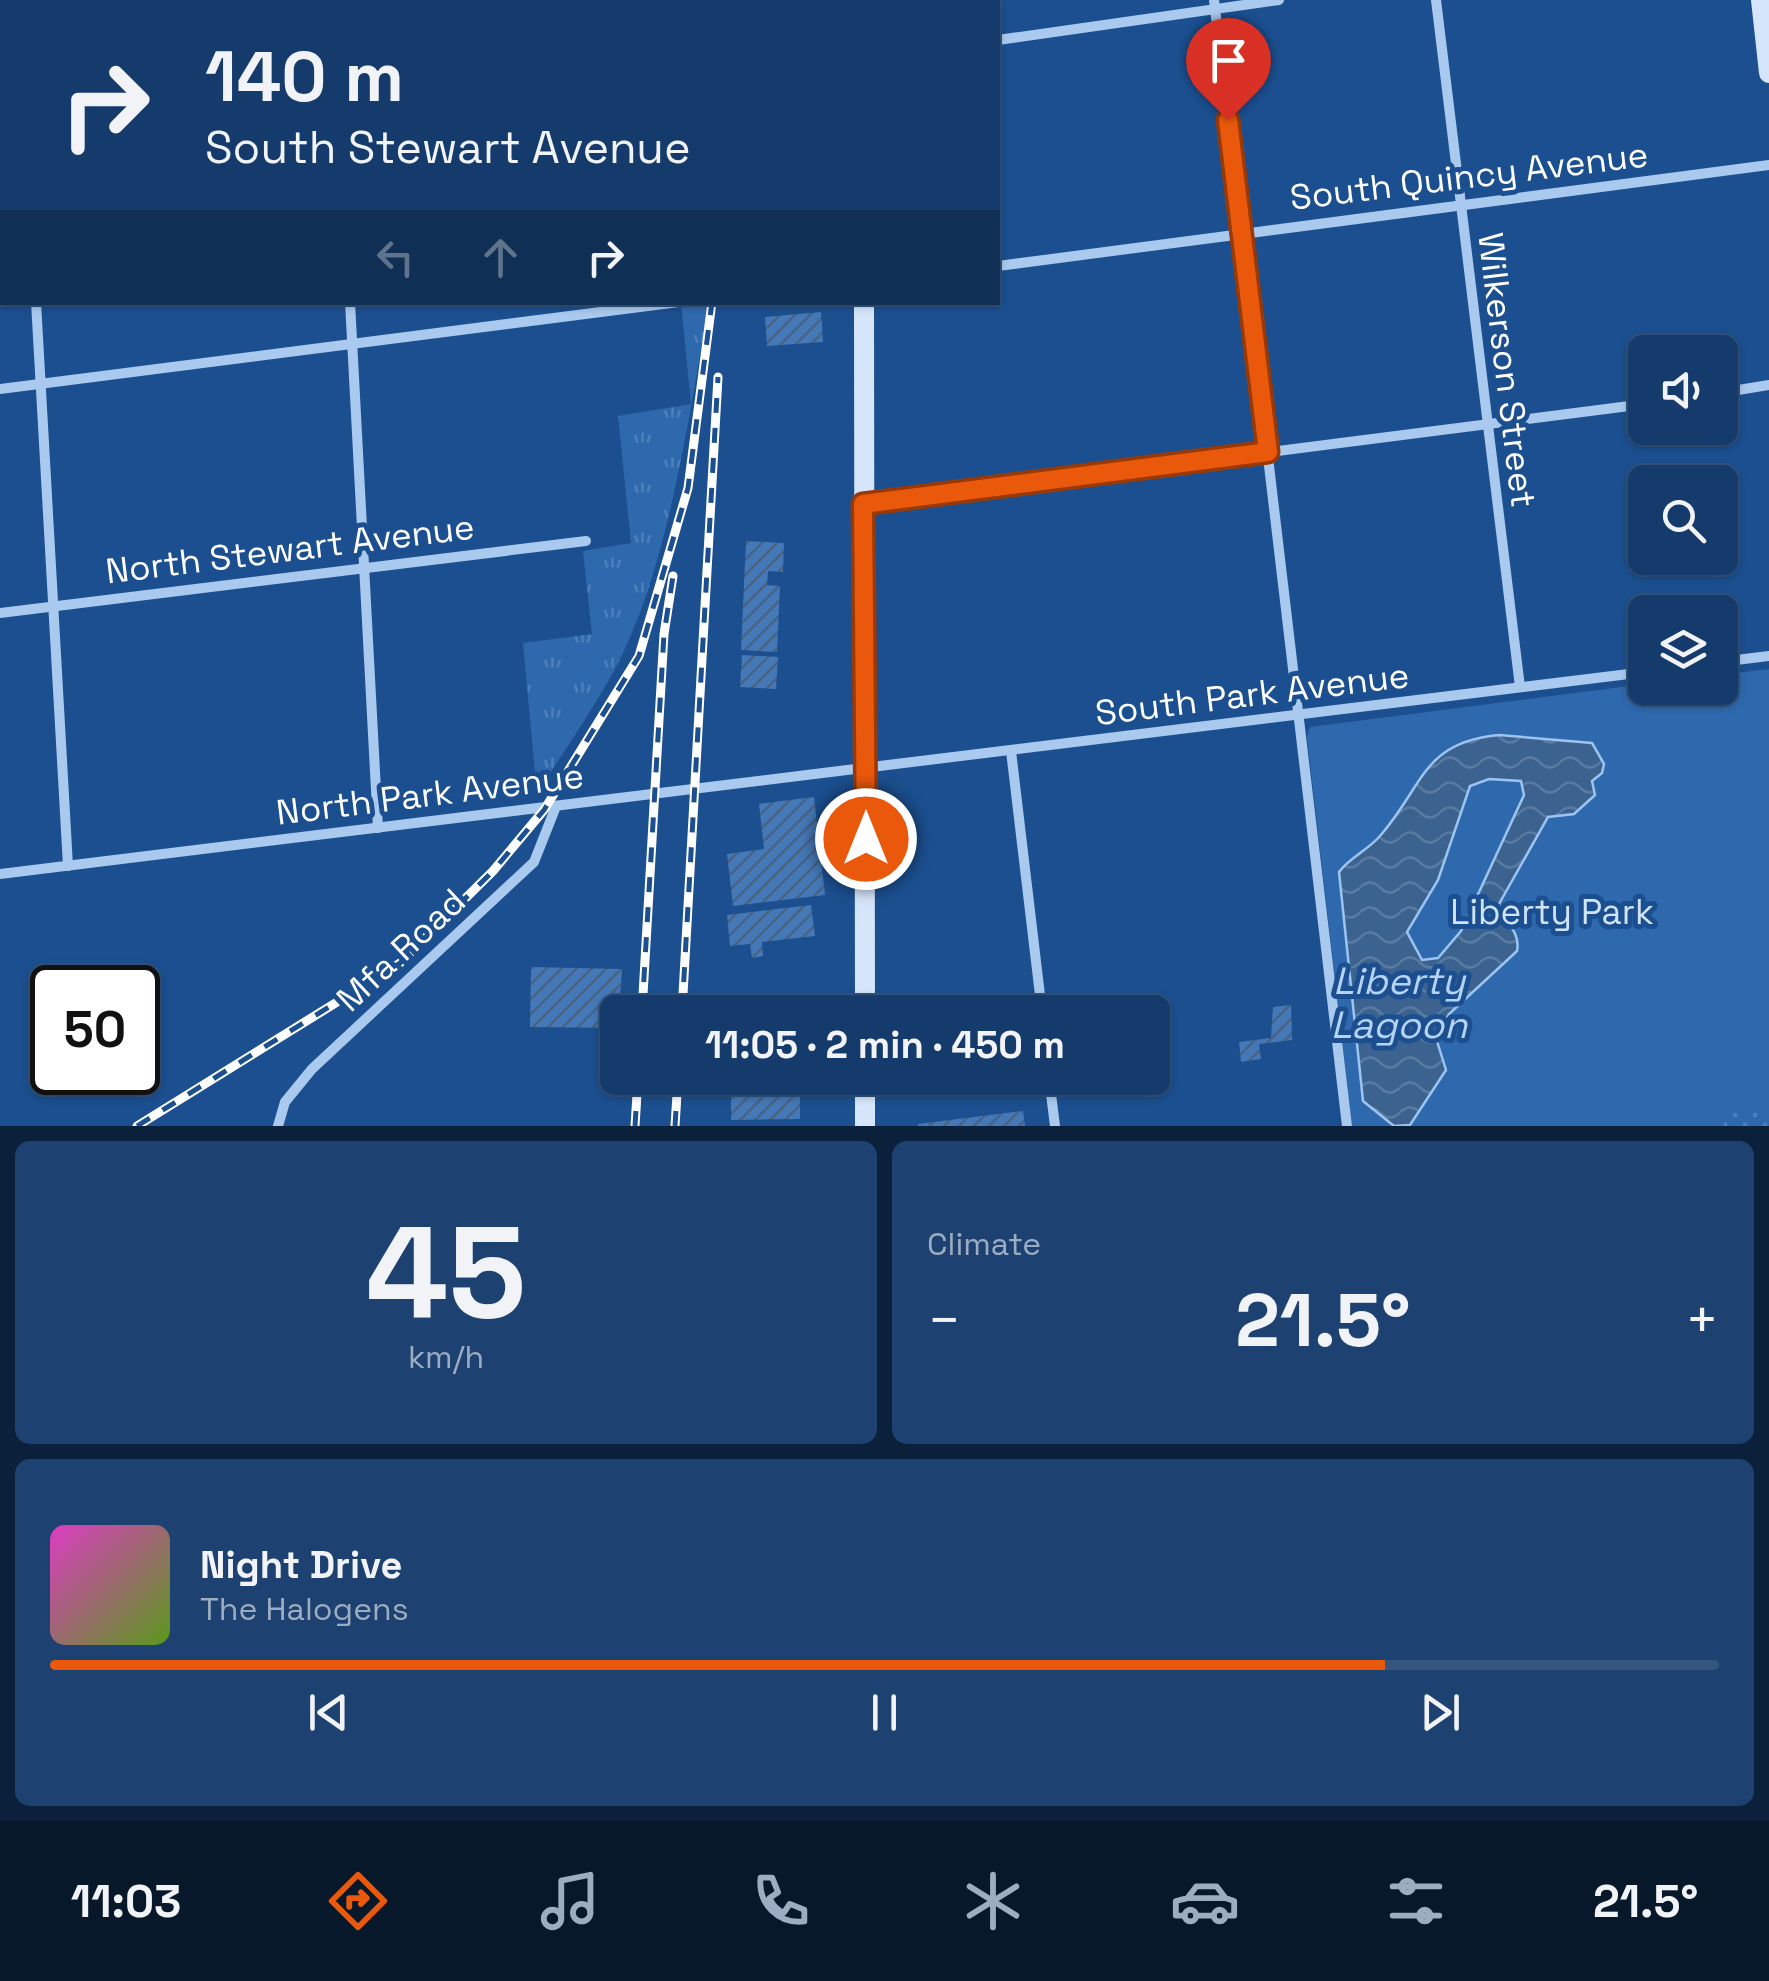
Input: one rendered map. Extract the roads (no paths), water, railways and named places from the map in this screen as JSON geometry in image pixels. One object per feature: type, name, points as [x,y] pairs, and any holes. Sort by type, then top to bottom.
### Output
[{"type":"main road","points":[[1761,0],[1769,73]]},
{"type":"main road","points":[[864,305],[865,995]]},
{"type":"main road","points":[[865,1095],[865,1126]]},
{"type":"street","points":[[1000,40],[1215,4],[1279,0]]},
{"type":"street","name":"Wilkerson Street","points":[[1436,0],[1520,688]]},
{"type":"street","points":[[1215,4],[1347,1126]]},
{"type":"street","name":"South Quincy Avenue","points":[[1000,266],[1769,165]]},
{"type":"street","points":[[36,305],[68,866]]},
{"type":"street","points":[[350,305],[378,828]]},
{"type":"street","points":[[0,389],[660,305]]},
{"type":"street","points":[[1738,390],[1769,386]]},
{"type":"street","points":[[863,504],[1628,406]]},
{"type":"street","name":"North Stewart Avenue","points":[[0,613],[586,541]]},
{"type":"street","points":[[1738,660],[1769,656]]},
{"type":"street","name":"South Park Avenue","points":[[866,769],[1628,674]]},
{"type":"street","points":[[1011,751],[1040,995]]},
{"type":"street","name":"North Park Avenue","points":[[0,874],[866,769]]},
{"type":"street","name":"Mfa Road","points":[[278,1126],[285,1102],[312,1069],[534,862],[554,809]]},
{"type":"street","points":[[1051,1095],[1055,1126]]},
{"type":"water","name":"Liberty Lagoon","points":[[1499,735],[1592,743],[1604,764],[1602,773],[1592,781],[1595,795],[1574,814],[1548,817],[1499,904],[1514,931],[1517,951],[1449,1014],[1436,1038],[1446,1070],[1410,1125],[1394,1126],[1363,1101],[1339,872],[1380,836],[1439,757],[1474,739]],"holes":[[[1489,779],[1521,781],[1524,795],[1461,931],[1438,958],[1422,960],[1407,932],[1438,880],[1470,786]]]},
{"type":"railway","points":[[137,1126],[400,963],[493,871],[544,810],[639,656],[688,488],[712,305]]},
{"type":"railway","points":[[683,995],[718,377]]},
{"type":"railway","points":[[643,995],[664,634],[673,576]]},
{"type":"railway","points":[[635,1126],[637,1095]]},
{"type":"railway","points":[[675,1126],[677,1095]]},
{"type":"park label","name":"Liberty Park","points":[[1552,912]]}]
